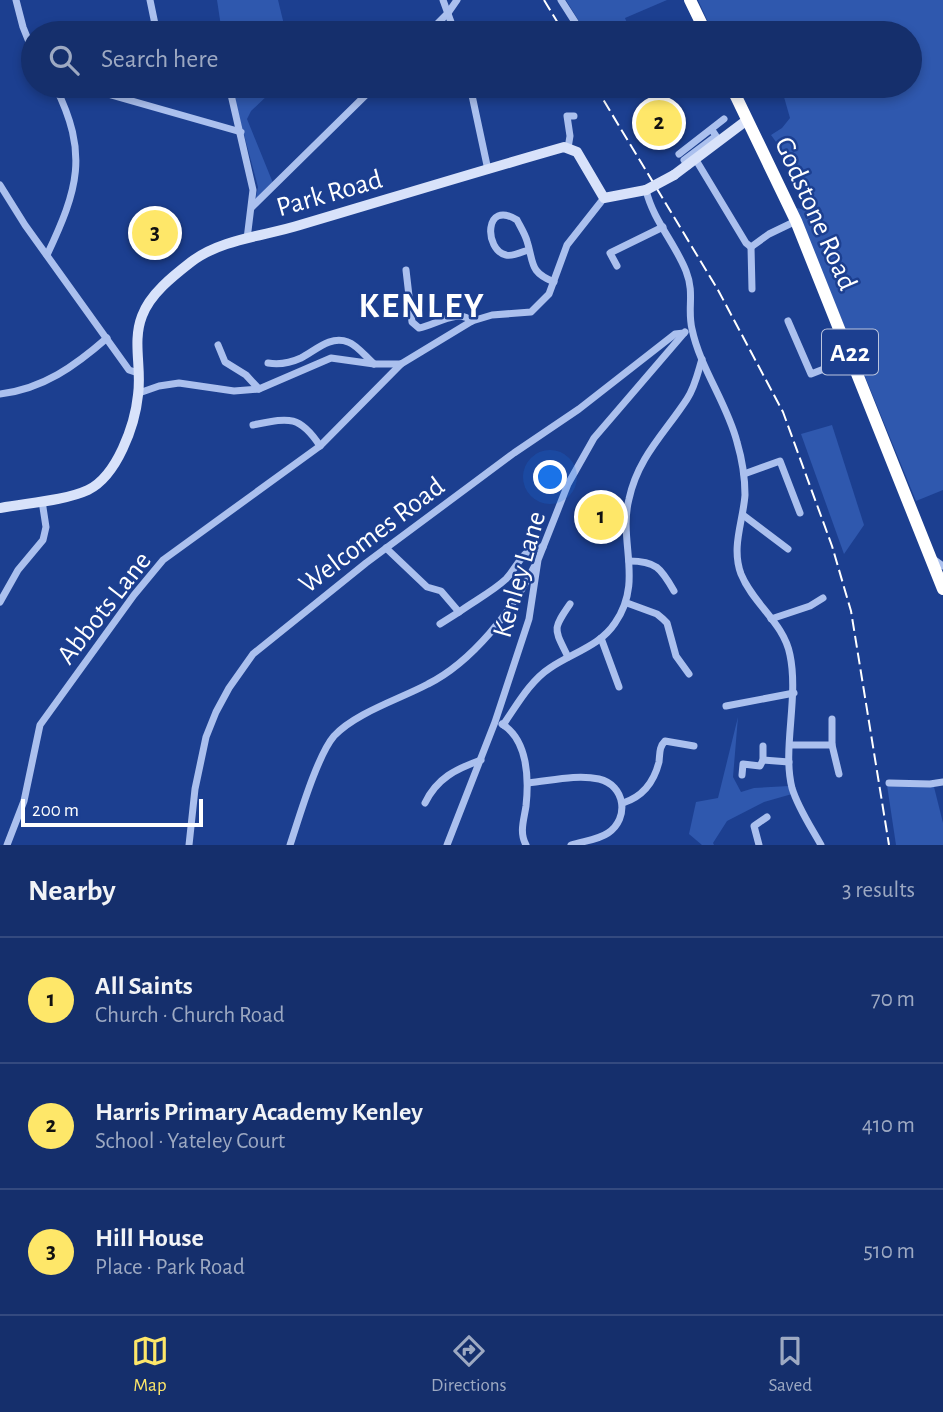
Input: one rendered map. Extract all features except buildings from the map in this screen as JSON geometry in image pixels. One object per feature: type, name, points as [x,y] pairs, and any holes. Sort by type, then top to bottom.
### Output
[{"type":"highway","points":[[691,0],[701,21]]},
{"type":"highway","name":"Godstone Road","points":[[737,98],[796,221],[943,590]]},
{"type":"street","points":[[16,0],[21,21]]},
{"type":"street","points":[[150,0],[154,21]]},
{"type":"street","points":[[443,0],[451,21]]},
{"type":"street","points":[[440,21],[457,0]]},
{"type":"street","points":[[561,0],[574,21]]},
{"type":"street","points":[[47,255],[72,191],[77,155],[73,127],[60,98]]},
{"type":"street","points":[[122,98],[241,132]]},
{"type":"street","points":[[232,98],[253,190],[247,239]]},
{"type":"street","points":[[251,207],[362,98]]},
{"type":"street","points":[[473,98],[488,170]]},
{"type":"street","points":[[567,116],[570,136],[568,148],[577,152],[604,198]]},
{"type":"street","points":[[678,154],[724,119]]},
{"type":"street","points":[[406,270],[412,322],[419,328],[432,326],[458,315],[467,316],[472,321],[492,315],[531,312],[549,294],[567,245],[604,198],[646,190],[674,175],[747,120]]},
{"type":"street","points":[[712,130],[716,136],[684,160],[692,163],[751,247],[752,289]]},
{"type":"street","name":"Park Road","points":[[139,393],[136,345],[138,326],[146,305],[177,273],[203,253],[568,148]]},
{"type":"street","points":[[0,185],[129,370],[138,373]]},
{"type":"street","points":[[646,190],[650,205],[686,269],[690,284],[691,328],[728,414],[737,442],[744,474],[743,515],[736,550],[742,574],[753,595],[782,632],[788,647],[794,693],[789,762],[792,788],[821,845]]},
{"type":"street","points":[[528,250],[508,256],[498,250],[489,229],[494,218],[506,215],[517,220],[537,274],[554,282]]},
{"type":"street","points":[[751,247],[769,234],[796,221]]},
{"type":"street","points":[[617,266],[610,253],[663,227]]},
{"type":"street","name":"Abbots Lane","points":[[7,845],[24,801],[40,725],[123,609],[163,560],[320,446],[401,364],[472,321]]},
{"type":"street","points":[[788,321],[811,374],[852,358]]},
{"type":"street","name":"Kenley Lane","points":[[447,845],[495,722],[529,619],[538,560],[568,484],[594,438],[691,328]]},
{"type":"street","name":"Welcomes Road","points":[[189,845],[195,789],[206,737],[216,712],[243,665],[282,629],[386,548],[514,453],[579,409],[675,334],[684,333]]},
{"type":"street","points":[[0,394],[39,385],[61,374],[107,338]]},
{"type":"street","points":[[268,363],[281,365],[301,358],[321,345],[340,341],[349,342],[374,364]]},
{"type":"street","points":[[218,345],[225,362],[259,389]]},
{"type":"street","points":[[0,508],[77,494],[101,481],[117,459],[139,393],[179,383],[234,391],[259,389],[331,358],[374,364],[401,364]]},
{"type":"street","points":[[503,725],[531,685],[548,669],[601,638],[613,626],[627,603],[630,585],[627,512],[638,472],[660,433],[688,398],[702,358]]},
{"type":"street","points":[[253,425],[281,419],[293,420],[307,428],[320,446]]},
{"type":"street","points":[[744,474],[780,461],[800,513]]},
{"type":"street","points":[[0,602],[18,570],[43,540],[46,527],[41,501]]},
{"type":"street","points":[[743,515],[788,549]]},
{"type":"street","points":[[440,624],[506,579],[518,561],[534,548],[543,547]]},
{"type":"street","points":[[386,548],[427,587],[441,591],[459,612]]},
{"type":"street","points":[[931,558],[943,566]]},
{"type":"street","points":[[290,845],[322,756],[335,735],[352,721],[446,674],[493,630],[525,586],[538,560]]},
{"type":"street","points":[[629,561],[645,561],[654,565],[664,574],[674,591]]},
{"type":"street","points":[[771,619],[810,606],[823,597]]},
{"type":"street","points":[[627,603],[657,614],[667,623],[676,656],[689,674]]},
{"type":"street","points":[[568,657],[556,632],[557,623],[570,604]]},
{"type":"street","points":[[601,638],[619,687]]},
{"type":"street","points":[[726,706],[794,693]]},
{"type":"street","points":[[832,719],[832,745],[838,774]]},
{"type":"street","points":[[495,722],[503,725],[515,736],[522,750],[528,783],[522,832],[526,845]]},
{"type":"street","points":[[622,803],[632,800],[650,784],[660,757],[660,747],[665,741],[694,746]]},
{"type":"street","points":[[790,744],[832,745]]},
{"type":"street","points":[[742,775],[743,764],[760,766],[763,746]]},
{"type":"street","points":[[425,803],[432,789],[453,771],[481,760]]},
{"type":"street","points":[[763,760],[789,762]]},
{"type":"street","points":[[528,783],[585,777],[611,783],[616,788],[622,803],[620,817],[608,833],[571,845]]},
{"type":"street","points":[[889,783],[943,782]]},
{"type":"street","points":[[759,845],[754,826],[767,817]]},
{"type":"shaded area","points":[[217,0],[278,0],[283,21],[220,21]]},
{"type":"shaded area","points":[[566,0],[667,0],[625,18],[626,21],[579,21]]},
{"type":"shaded area","points":[[698,0],[943,0],[943,490],[916,501],[796,208],[811,211],[805,182],[771,135],[782,128],[790,118],[784,98],[922,98],[922,21],[708,21]]},
{"type":"shaded area","points":[[234,98],[265,98],[251,111],[247,119],[273,183],[255,202],[258,187]]},
{"type":"shaded area","points":[[832,425],[864,525],[844,554],[801,434]]},
{"type":"shaded area","points":[[738,717],[733,777],[741,792],[754,788],[789,786],[792,794],[764,802],[727,821],[714,845],[702,845],[689,834],[696,802],[718,798]]},
{"type":"shaded area","points":[[887,785],[934,787],[943,823],[943,845],[896,845]]},
{"type":"railway","points":[[544,0],[557,21]]},
{"type":"railway","points":[[602,98],[718,290],[783,412],[832,546],[851,611],[889,845]]},
{"type":"place","name":"Harris Primary Academy Kenley","points":[[659,123]]},
{"type":"place","name":"Hill House","points":[[155,233]]},
{"type":"place","name":"All Saints","points":[[601,517]]},
{"type":"district","name":"KENLEY","points":[[422,305]]}]
